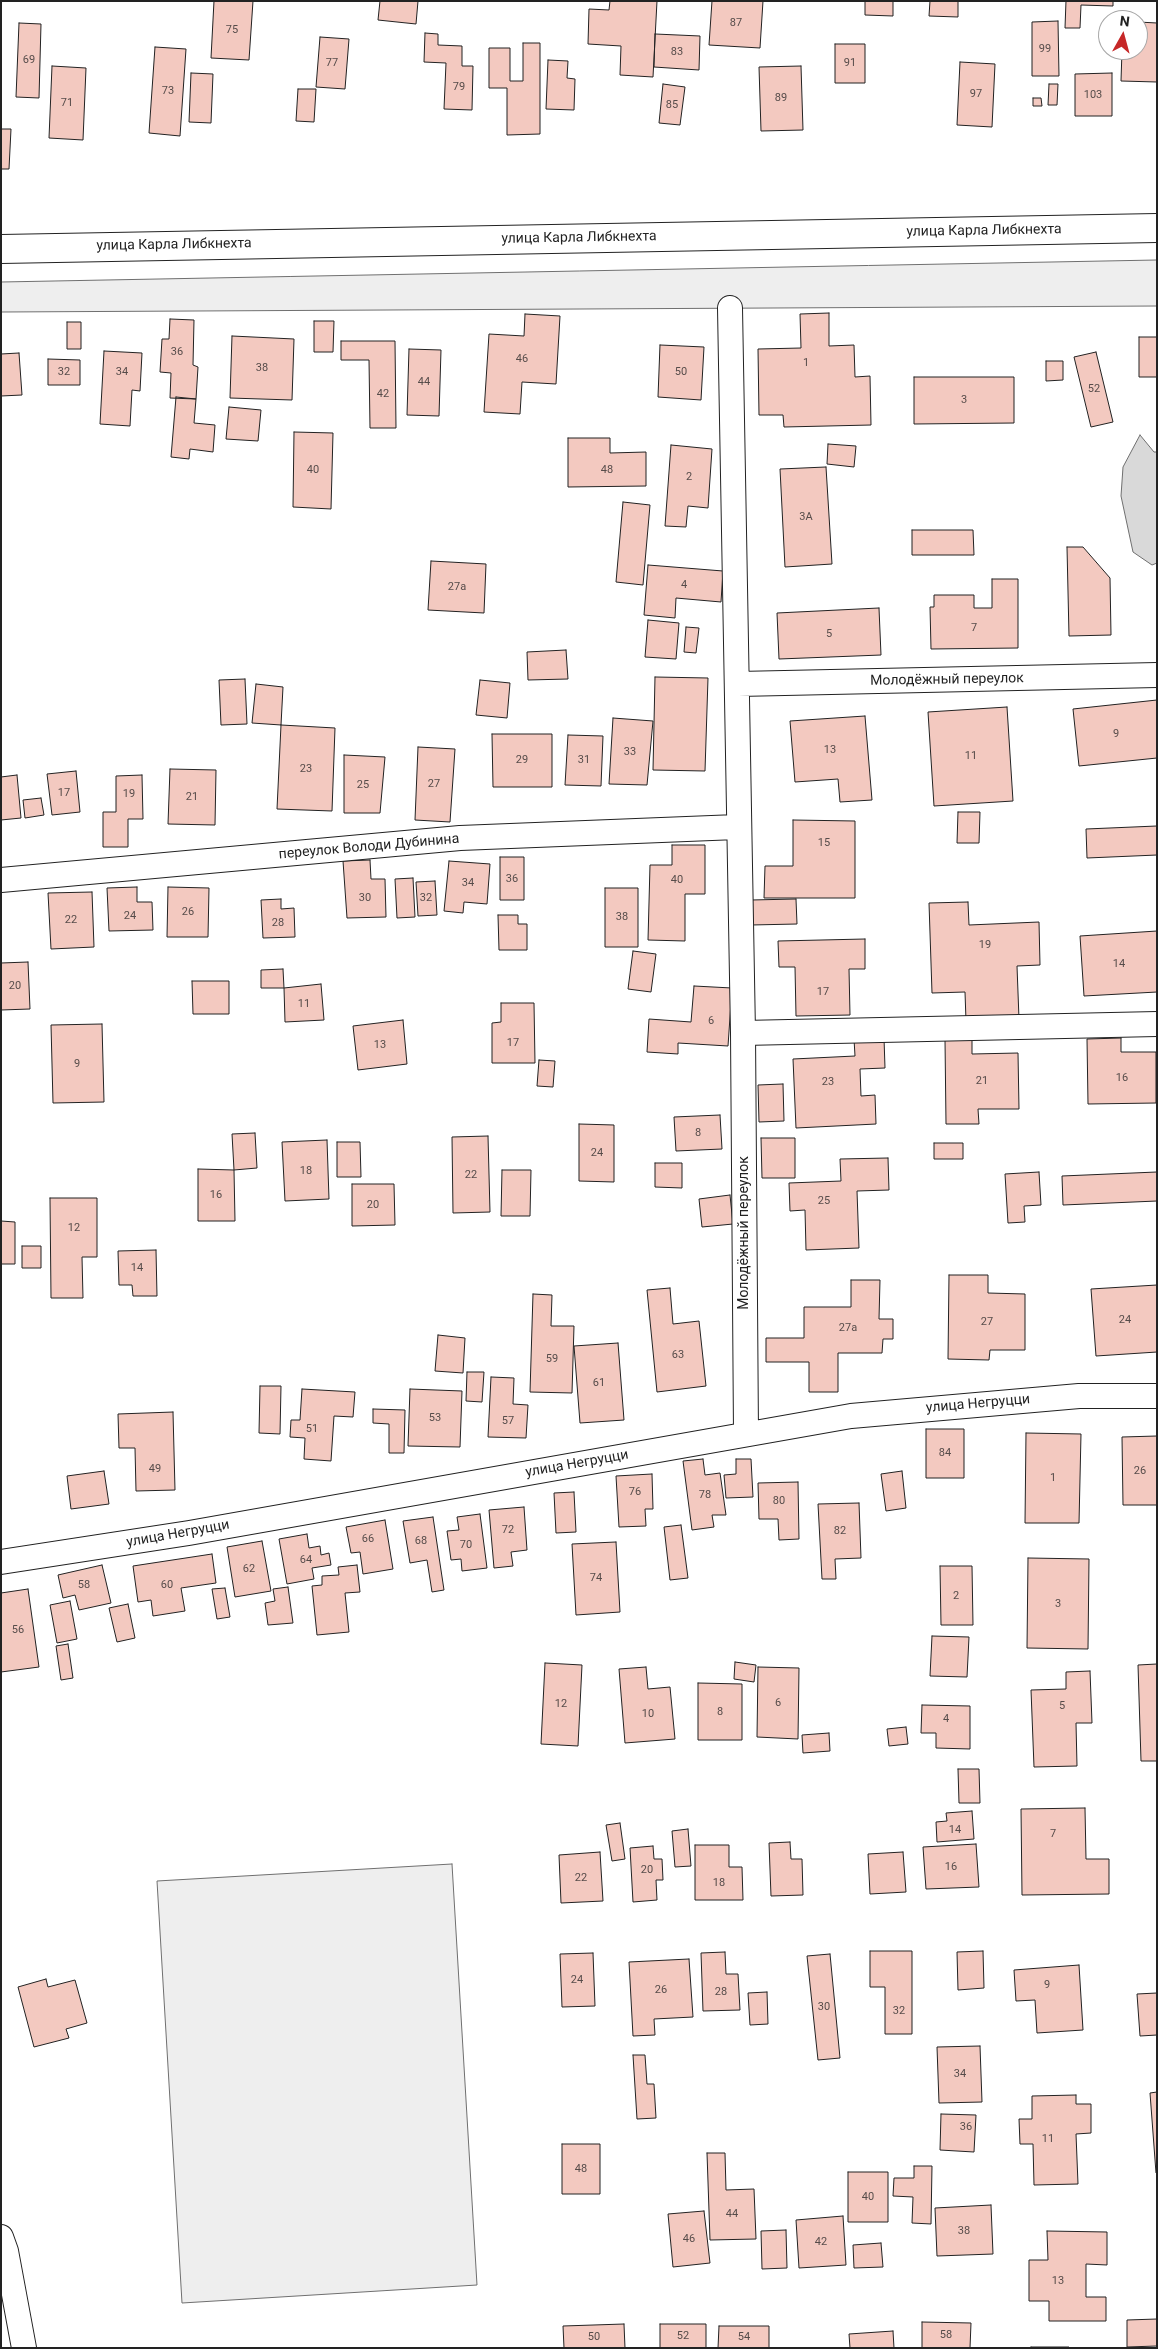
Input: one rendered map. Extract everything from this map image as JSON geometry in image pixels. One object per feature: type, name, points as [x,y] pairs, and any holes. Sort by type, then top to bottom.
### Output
[{"type":"main road","name":"улица Карла Либкнехта","points":[[1,248],[1157,228]]},
{"type":"street","name":"Молодёжный переулок","points":[[730,308],[743,1033],[746,1434]]},
{"type":"street","name":"Молодёжный переулок","points":[[738,684],[1157,675]]},
{"type":"street","name":"переулок Володи Дубинина","points":[[1,880],[460,838],[738,827]]},
{"type":"street","points":[[743,1033],[1157,1024]]},
{"type":"street","name":"улица Негруцци","points":[[1,1562],[189,1533],[851,1416],[1079,1396],[1157,1396]]},
{"type":"street","points":[[1,2237],[6,2251],[24,2348]]},
{"type":"shaded area","points":[[1157,260],[1157,306],[1,312],[1,282]]},
{"type":"shaded area","points":[[1140,435],[1154,452],[1157,452],[1157,563],[1152,565],[1133,552],[1121,496],[1123,467]]},
{"type":"shaded area","points":[[452,1864],[477,2285],[182,2303],[157,1881]]},
{"type":"building","points":[[214,1],[253,1],[249,60],[211,58]]},
{"type":"building","points":[[380,1],[418,1],[416,24],[378,20]]},
{"type":"building","points":[[610,1],[657,1],[653,77],[620,75],[621,46],[588,44],[589,9],[609,10]]},
{"type":"building","points":[[712,1],[763,1],[760,48],[709,45]]},
{"type":"building","points":[[865,1],[893,1],[893,16],[865,15]]},
{"type":"building","points":[[930,1],[958,1],[958,17],[929,16]]},
{"type":"building","points":[[1066,1],[1113,1],[1113,6],[1081,5],[1080,28],[1065,28]]},
{"type":"building","points":[[1058,21],[1059,76],[1032,76],[1032,22]]},
{"type":"building","points":[[19,23],[41,24],[39,98],[16,97]]},
{"type":"building","points":[[1148,23],[1157,23],[1157,82],[1121,81],[1122,60],[1148,60]]},
{"type":"building","points":[[425,33],[438,34],[438,45],[462,46],[462,66],[473,66],[472,110],[444,109],[446,63],[424,62]]},
{"type":"building","points":[[655,34],[700,36],[699,70],[654,67]]},
{"type":"building","points":[[320,37],[349,39],[345,89],[316,87]]},
{"type":"building","points":[[523,43],[540,43],[540,134],[507,135],[507,88],[489,88],[489,48],[510,48],[510,81],[523,81]]},
{"type":"building","points":[[835,44],[865,44],[865,83],[835,83]]},
{"type":"building","points":[[155,47],[186,49],[180,136],[149,133]]},
{"type":"building","points":[[548,60],[568,61],[567,78],[575,79],[574,110],[546,109]]},
{"type":"building","points":[[960,62],[995,64],[992,127],[957,125]]},
{"type":"building","points":[[52,66],[86,68],[83,140],[49,138]]},
{"type":"building","points":[[801,66],[803,130],[761,131],[759,67]]},
{"type":"building","points":[[191,73],[213,74],[211,123],[189,122]]},
{"type":"building","points":[[1112,73],[1112,116],[1075,116],[1075,74]]},
{"type":"building","points":[[663,84],[685,87],[680,125],[659,123]]},
{"type":"building","points":[[1049,84],[1058,84],[1057,105],[1048,105]]},
{"type":"building","points":[[298,89],[316,89],[314,122],[296,121]]},
{"type":"building","points":[[1033,98],[1041,98],[1042,106],[1033,106]]},
{"type":"building","points":[[1,129],[11,129],[9,169],[1,169]]},
{"type":"building","points":[[829,313],[829,346],[854,345],[855,377],[870,376],[871,425],[784,427],[783,415],[759,415],[758,349],[801,348],[800,314]]},
{"type":"building","points":[[525,314],[560,316],[556,384],[522,382],[520,414],[484,412],[489,334],[524,336]]},
{"type":"building","points":[[170,319],[194,320],[193,365],[198,367],[196,399],[170,398],[171,373],[160,372],[162,339],[169,339]]},
{"type":"building","points":[[314,321],[334,321],[333,352],[314,352]]},
{"type":"building","points":[[67,322],[81,322],[81,349],[67,349]]},
{"type":"building","points":[[232,336],[294,339],[292,400],[230,398]]},
{"type":"building","points":[[1139,337],[1157,337],[1157,377],[1139,377]]},
{"type":"building","points":[[341,341],[395,341],[396,428],[370,428],[369,360],[341,360]]},
{"type":"building","points":[[660,345],[704,347],[701,400],[658,397]]},
{"type":"building","points":[[409,349],[441,350],[439,416],[407,415]]},
{"type":"building","points":[[104,351],[142,353],[140,391],[132,390],[130,426],[100,424]]},
{"type":"building","points":[[1096,352],[1113,422],[1091,427],[1074,357]]},
{"type":"building","points":[[19,353],[22,395],[1,396],[1,354]]},
{"type":"building","points":[[48,359],[80,360],[80,385],[48,385]]},
{"type":"building","points":[[1046,361],[1063,361],[1063,380],[1046,381]]},
{"type":"building","points":[[914,377],[1014,377],[1014,423],[914,424]]},
{"type":"building","points":[[176,397],[196,399],[194,423],[215,425],[213,452],[190,449],[189,459],[171,457]]},
{"type":"building","points":[[229,407],[261,410],[258,441],[226,439]]},
{"type":"building","points":[[294,432],[333,433],[331,509],[293,507]]},
{"type":"building","points":[[568,438],[610,438],[610,453],[646,452],[646,486],[568,487]]},
{"type":"building","points":[[828,444],[856,446],[854,467],[827,464]]},
{"type":"building","points":[[671,445],[712,449],[708,508],[688,506],[686,527],[665,526]]},
{"type":"building","points":[[826,467],[832,564],[785,567],[780,469]]},
{"type":"building","points":[[623,502],[650,505],[643,585],[616,582]]},
{"type":"building","points":[[912,530],[973,530],[974,555],[912,555]]},
{"type":"building","points":[[1067,547],[1083,547],[1110,578],[1111,635],[1069,636]]},
{"type":"building","points":[[431,561],[486,564],[484,613],[428,610]]},
{"type":"building","points":[[648,565],[723,571],[721,602],[676,598],[675,618],[644,615]]},
{"type":"building","points":[[992,579],[1018,579],[1018,648],[931,649],[930,607],[934,607],[934,595],[974,595],[974,608],[992,608]]},
{"type":"building","points":[[879,608],[881,655],[779,659],[777,613]]},
{"type":"building","points":[[648,620],[679,623],[676,659],[645,657]]},
{"type":"building","points":[[686,627],[699,628],[696,653],[684,652]]},
{"type":"building","points":[[566,650],[568,679],[528,680],[527,652]]},
{"type":"building","points":[[655,677],[708,678],[705,771],[653,770]]},
{"type":"building","points":[[245,679],[247,724],[221,725],[219,680]]},
{"type":"building","points":[[480,680],[510,683],[507,718],[476,715]]},
{"type":"building","points":[[256,684],[283,687],[281,725],[252,723]]},
{"type":"building","points":[[1157,700],[1157,758],[1079,766],[1073,709]]},
{"type":"building","points":[[1007,707],[1013,801],[934,806],[928,712]]},
{"type":"building","points":[[865,716],[872,800],[840,802],[838,779],[795,782],[790,721]]},
{"type":"building","points":[[613,718],[653,721],[647,785],[609,784]]},
{"type":"building","points":[[281,725],[335,728],[332,811],[277,809]]},
{"type":"building","points":[[492,734],[552,734],[552,787],[493,787]]},
{"type":"building","points":[[568,735],[603,736],[601,786],[565,785]]},
{"type":"building","points":[[418,747],[455,749],[450,822],[415,820]]},
{"type":"building","points":[[344,755],[385,757],[380,813],[344,813]]},
{"type":"building","points":[[170,769],[216,770],[215,825],[168,824]]},
{"type":"building","points":[[76,771],[80,812],[52,815],[47,774]]},
{"type":"building","points":[[17,775],[21,818],[1,820],[1,777]]},
{"type":"building","points":[[142,775],[143,819],[128,819],[128,847],[103,847],[103,812],[116,812],[116,776]]},
{"type":"building","points":[[41,798],[44,815],[25,818],[23,800]]},
{"type":"building","points":[[958,812],[980,812],[979,843],[957,843]]},
{"type":"building","points":[[793,820],[855,821],[855,898],[764,898],[765,866],[793,866]]},
{"type":"building","points":[[1157,826],[1157,855],[1087,858],[1086,829]]},
{"type":"building","points":[[672,845],[705,845],[705,894],[685,894],[685,941],[648,940],[650,865],[672,865]]},
{"type":"building","points":[[500,857],[524,857],[524,900],[500,900]]},
{"type":"building","points":[[370,860],[371,879],[385,879],[386,917],[347,918],[343,861]]},
{"type":"building","points":[[449,861],[490,864],[487,904],[464,902],[463,913],[444,911]]},
{"type":"building","points":[[413,878],[415,917],[397,918],[395,879]]},
{"type":"building","points":[[435,881],[437,915],[418,916],[416,882]]},
{"type":"building","points":[[137,887],[137,902],[152,902],[153,930],[109,931],[107,888]]},
{"type":"building","points":[[168,887],[209,888],[208,937],[167,937]]},
{"type":"building","points":[[605,888],[638,888],[638,947],[605,947]]},
{"type":"building","points":[[92,892],[94,947],[51,949],[48,893]]},
{"type":"building","points":[[281,899],[281,909],[294,908],[295,937],[263,938],[261,900]]},
{"type":"building","points":[[796,899],[797,924],[751,925],[751,900]]},
{"type":"building","points":[[968,902],[969,925],[1039,922],[1040,965],[1017,966],[1019,1019],[966,1021],[965,992],[932,993],[929,903]]},
{"type":"building","points":[[498,915],[518,915],[518,924],[527,924],[527,950],[499,950]]},
{"type":"building","points":[[1157,931],[1157,992],[1084,996],[1080,936]]},
{"type":"building","points":[[865,939],[865,969],[849,969],[850,1015],[796,1016],[795,967],[779,967],[778,941]]},
{"type":"building","points":[[633,951],[656,954],[651,992],[628,989]]},
{"type":"building","points":[[28,962],[30,1009],[1,1010],[1,963]]},
{"type":"building","points":[[283,969],[284,988],[261,988],[261,970]]},
{"type":"building","points":[[192,981],[229,981],[229,1014],[193,1014]]},
{"type":"building","points":[[321,984],[324,1020],[285,1022],[284,988]]},
{"type":"building","points":[[694,986],[732,988],[728,1046],[678,1043],[678,1054],[647,1052],[649,1019],[691,1022]]},
{"type":"building","points":[[501,1003],[534,1003],[535,1063],[492,1063],[492,1023],[501,1022]]},
{"type":"building","points":[[403,1020],[407,1064],[358,1070],[353,1026]]},
{"type":"building","points":[[102,1024],[104,1102],[53,1103],[51,1025]]},
{"type":"building","points":[[884,1038],[885,1068],[860,1069],[861,1096],[875,1095],[876,1124],[796,1128],[793,1059],[855,1056],[854,1039]]},
{"type":"building","points":[[1121,1038],[1121,1052],[1156,1052],[1156,1103],[1088,1104],[1087,1039]]},
{"type":"building","points":[[945,1039],[972,1039],[972,1054],[1018,1053],[1019,1109],[978,1109],[979,1124],[946,1124]]},
{"type":"building","points":[[539,1060],[555,1061],[553,1087],[537,1086]]},
{"type":"building","points":[[783,1084],[784,1121],[759,1122],[758,1085]]},
{"type":"building","points":[[720,1115],[722,1149],[676,1151],[674,1117]]},
{"type":"building","points":[[579,1124],[614,1125],[614,1182],[579,1181]]},
{"type":"building","points":[[255,1133],[257,1168],[234,1170],[232,1134]]},
{"type":"building","points":[[488,1136],[490,1212],[453,1213],[452,1137]]},
{"type":"building","points":[[761,1138],[795,1138],[795,1178],[762,1178]]},
{"type":"building","points":[[327,1140],[329,1199],[285,1201],[282,1142]]},
{"type":"building","points":[[337,1142],[360,1142],[361,1177],[337,1177]]},
{"type":"building","points":[[934,1143],[963,1143],[963,1159],[934,1159]]},
{"type":"building","points":[[888,1158],[889,1190],[857,1191],[859,1248],[806,1250],[805,1210],[790,1211],[789,1183],[841,1181],[840,1159]]},
{"type":"building","points":[[655,1163],[682,1163],[682,1188],[655,1187]]},
{"type":"building","points":[[198,1169],[234,1170],[235,1221],[198,1221]]},
{"type":"building","points":[[502,1170],[531,1170],[530,1216],[501,1216]]},
{"type":"building","points":[[1039,1172],[1041,1205],[1024,1206],[1025,1222],[1008,1223],[1005,1174]]},
{"type":"building","points":[[1157,1172],[1157,1201],[1063,1205],[1062,1176]]},
{"type":"building","points":[[352,1184],[394,1184],[395,1225],[352,1226]]},
{"type":"building","points":[[730,1195],[733,1224],[702,1227],[699,1199]]},
{"type":"building","points":[[50,1198],[97,1198],[97,1257],[82,1257],[83,1298],[51,1298]]},
{"type":"building","points":[[1,1221],[15,1222],[15,1264],[1,1264]]},
{"type":"building","points":[[22,1246],[41,1246],[41,1268],[22,1268]]},
{"type":"building","points":[[156,1250],[157,1296],[133,1296],[132,1285],[119,1285],[118,1251]]},
{"type":"building","points":[[949,1275],[988,1275],[988,1293],[1025,1294],[1025,1350],[990,1350],[989,1360],[948,1359]]},
{"type":"building","points":[[851,1280],[880,1280],[879,1319],[893,1319],[893,1339],[883,1339],[882,1353],[838,1353],[838,1392],[809,1392],[809,1362],[766,1362],[766,1338],[804,1338],[804,1307],[851,1307]]},
{"type":"building","points":[[1157,1285],[1157,1352],[1096,1356],[1091,1289]]},
{"type":"building","points":[[670,1288],[673,1324],[699,1321],[706,1386],[657,1392],[647,1290]]},
{"type":"building","points":[[533,1294],[552,1295],[551,1326],[574,1326],[572,1393],[530,1392]]},
{"type":"building","points":[[438,1335],[465,1338],[463,1373],[435,1371]]},
{"type":"building","points":[[618,1343],[624,1420],[580,1423],[574,1346]]},
{"type":"building","points":[[467,1372],[484,1372],[482,1402],[466,1401]]},
{"type":"building","points":[[491,1377],[514,1378],[513,1404],[528,1405],[526,1438],[488,1437]]},
{"type":"building","points":[[260,1386],[281,1386],[280,1434],[259,1433]]},
{"type":"building","points":[[302,1389],[355,1392],[353,1417],[334,1416],[331,1461],[304,1459],[305,1438],[290,1437],[291,1420],[300,1420]]},
{"type":"building","points":[[410,1389],[462,1391],[460,1447],[408,1446]]},
{"type":"building","points":[[373,1409],[405,1410],[404,1453],[389,1453],[389,1424],[373,1423]]},
{"type":"building","points":[[173,1412],[175,1490],[136,1491],[135,1448],[119,1448],[118,1414]]},
{"type":"building","points":[[926,1429],[964,1429],[964,1478],[926,1478]]},
{"type":"building","points":[[1026,1433],[1081,1434],[1079,1523],[1025,1523]]},
{"type":"building","points":[[1157,1436],[1157,1505],[1123,1505],[1122,1437]]},
{"type":"building","points":[[703,1459],[705,1475],[720,1473],[726,1515],[712,1515],[714,1527],[692,1530],[683,1461]]},
{"type":"building","points":[[736,1459],[751,1459],[753,1497],[726,1498],[724,1475],[736,1474]]},
{"type":"building","points":[[104,1471],[109,1504],[71,1509],[67,1476]]},
{"type":"building","points":[[902,1471],[906,1508],[886,1511],[881,1474]]},
{"type":"building","points":[[652,1474],[653,1509],[645,1509],[646,1526],[619,1527],[616,1476]]},
{"type":"building","points":[[798,1482],[799,1539],[779,1540],[778,1519],[759,1519],[758,1483]]},
{"type":"building","points":[[574,1492],[576,1532],[556,1533],[554,1493]]},
{"type":"building","points":[[859,1503],[861,1558],[835,1559],[836,1579],[822,1579],[818,1504]]},
{"type":"building","points":[[524,1507],[527,1550],[511,1552],[513,1566],[494,1568],[489,1510]]},
{"type":"building","points":[[480,1514],[487,1568],[462,1571],[461,1559],[451,1560],[447,1531],[459,1530],[457,1517]]},
{"type":"building","points":[[433,1517],[444,1590],[432,1592],[427,1560],[410,1563],[403,1521]]},
{"type":"building","points":[[385,1520],[393,1569],[363,1574],[360,1552],[351,1553],[346,1527]]},
{"type":"building","points":[[681,1525],[688,1578],[670,1580],[664,1527]]},
{"type":"building","points":[[307,1534],[309,1548],[320,1546],[321,1555],[329,1553],[331,1565],[312,1568],[314,1579],[287,1584],[279,1539]]},
{"type":"building","points":[[262,1541],[271,1591],[235,1597],[227,1547]]},
{"type":"building","points":[[616,1542],[620,1612],[576,1615],[572,1544]]},
{"type":"building","points":[[212,1554],[216,1583],[181,1588],[185,1611],[153,1616],[151,1600],[138,1602],[133,1566]]},
{"type":"building","points":[[1028,1558],[1089,1559],[1088,1649],[1027,1648]]},
{"type":"building","points":[[102,1565],[111,1603],[79,1610],[75,1595],[63,1598],[58,1575]]},
{"type":"building","points":[[357,1565],[360,1592],[345,1593],[349,1632],[317,1635],[312,1586],[322,1585],[322,1576],[339,1575],[338,1567]]},
{"type":"building","points":[[940,1566],[972,1566],[973,1625],[941,1625]]},
{"type":"building","points":[[288,1587],[293,1623],[268,1625],[265,1603],[275,1601],[273,1589]]},
{"type":"building","points":[[225,1588],[230,1617],[217,1619],[212,1589]]},
{"type":"building","points":[[28,1589],[39,1667],[1,1672],[1,1593]]},
{"type":"building","points":[[70,1601],[77,1639],[57,1643],[50,1605]]},
{"type":"building","points":[[128,1604],[135,1638],[117,1642],[109,1608]]},
{"type":"building","points":[[932,1636],[969,1637],[967,1677],[930,1676]]},
{"type":"building","points":[[68,1644],[73,1678],[61,1680],[56,1646]]},
{"type":"building","points":[[735,1662],[756,1665],[754,1682],[734,1679]]},
{"type":"building","points":[[545,1663],[582,1665],[578,1746],[541,1744]]},
{"type":"building","points":[[1157,1664],[1157,1761],[1141,1761],[1138,1665]]},
{"type":"building","points":[[646,1667],[648,1689],[670,1687],[675,1739],[625,1743],[619,1669]]},
{"type":"building","points":[[758,1667],[799,1668],[798,1739],[757,1737]]},
{"type":"building","points":[[1090,1671],[1092,1723],[1076,1723],[1077,1766],[1034,1767],[1031,1690],[1066,1689],[1066,1672]]},
{"type":"building","points":[[698,1683],[742,1684],[742,1740],[698,1740]]},
{"type":"building","points":[[922,1705],[970,1706],[970,1749],[936,1748],[936,1733],[921,1733]]},
{"type":"building","points":[[906,1727],[908,1744],[889,1746],[887,1729]]},
{"type":"building","points":[[829,1733],[830,1751],[803,1753],[802,1735]]},
{"type":"building","points":[[958,1769],[979,1769],[980,1803],[959,1803]]},
{"type":"building","points":[[1085,1808],[1086,1859],[1109,1859],[1109,1894],[1022,1895],[1021,1809]]},
{"type":"building","points":[[972,1811],[974,1839],[937,1842],[936,1822],[947,1821],[946,1813]]},
{"type":"building","points":[[620,1823],[625,1859],[612,1861],[606,1825]]},
{"type":"building","points":[[688,1829],[691,1866],[675,1867],[672,1831]]},
{"type":"building","points":[[790,1842],[791,1859],[802,1859],[803,1895],[771,1896],[769,1843]]},
{"type":"building","points":[[976,1844],[979,1887],[926,1889],[923,1847]]},
{"type":"building","points":[[695,1845],[729,1845],[729,1867],[742,1867],[743,1900],[695,1900]]},
{"type":"building","points":[[653,1846],[654,1859],[662,1859],[663,1880],[656,1880],[657,1900],[633,1902],[630,1848]]},
{"type":"building","points":[[600,1852],[603,1901],[561,1903],[559,1855]]},
{"type":"building","points":[[903,1852],[906,1892],[870,1894],[868,1854]]},
{"type":"building","points":[[870,1951],[912,1951],[912,2034],[885,2034],[885,1987],[870,1987]]},
{"type":"building","points":[[983,1951],[984,1988],[958,1990],[957,1952]]},
{"type":"building","points":[[725,1952],[726,1974],[738,1974],[740,2010],[703,2011],[701,1953]]},
{"type":"building","points":[[593,1953],[595,2006],[562,2007],[560,1954]]},
{"type":"building","points":[[830,1954],[840,2058],[818,2060],[807,1956]]},
{"type":"building","points":[[689,1959],[693,2017],[654,2019],[655,2035],[633,2036],[629,1962]]},
{"type":"building","points":[[1079,1965],[1083,2030],[1037,2033],[1035,2000],[1016,2001],[1014,1970]]},
{"type":"building","points":[[46,1979],[48,1987],[75,1980],[87,2023],[66,2029],[69,2038],[34,2047],[18,1987]]},
{"type":"building","points":[[767,1992],[768,2024],[750,2025],[748,1993]]},
{"type":"building","points":[[1157,1993],[1157,2035],[1140,2036],[1137,1994]]},
{"type":"building","points":[[980,2046],[982,2102],[939,2103],[937,2047]]},
{"type":"building","points":[[633,2055],[645,2055],[647,2084],[654,2084],[656,2118],[637,2119]]},
{"type":"building","points":[[1157,2092],[1157,2173],[1156,2173],[1150,2093]]},
{"type":"building","points":[[1076,2095],[1076,2104],[1091,2104],[1091,2133],[1076,2134],[1078,2184],[1034,2185],[1033,2144],[1020,2144],[1019,2119],[1032,2119],[1032,2096]]},
{"type":"building","points":[[941,2114],[976,2115],[974,2152],[940,2150]]},
{"type":"building","points":[[562,2144],[600,2144],[600,2194],[562,2194]]},
{"type":"building","points":[[707,2153],[725,2153],[726,2190],[754,2189],[756,2239],[710,2240]]},
{"type":"building","points":[[914,2166],[932,2166],[931,2224],[912,2223],[913,2197],[893,2196],[894,2178],[914,2178]]},
{"type":"building","points":[[848,2172],[888,2172],[888,2222],[848,2222]]},
{"type":"building","points":[[991,2205],[993,2254],[937,2256],[935,2208]]},
{"type":"building","points":[[704,2211],[710,2263],[673,2267],[668,2214]]},
{"type":"building","points":[[843,2216],[846,2265],[799,2268],[796,2220]]},
{"type":"building","points":[[786,2230],[787,2268],[762,2269],[761,2231]]},
{"type":"building","points":[[1047,2231],[1107,2232],[1107,2265],[1086,2264],[1086,2297],[1106,2297],[1106,2321],[1049,2321],[1049,2301],[1029,2301],[1029,2260],[1048,2260]]},
{"type":"building","points":[[881,2243],[883,2267],[854,2268],[853,2245]]},
{"type":"building","points":[[1157,2319],[1157,2346],[1127,2347],[1127,2320]]},
{"type":"building","points":[[922,2322],[971,2323],[970,2348],[922,2348]]},
{"type":"building","points":[[624,2324],[625,2348],[564,2348],[563,2326]]},
{"type":"building","points":[[660,2324],[706,2324],[706,2348],[660,2348]]},
{"type":"building","points":[[719,2326],[769,2326],[769,2348],[718,2348]]},
{"type":"building","points":[[893,2331],[894,2348],[850,2348],[849,2334]]},
{"type":"building","points":[[1069,2347],[1069,2348],[1031,2348]]}]
